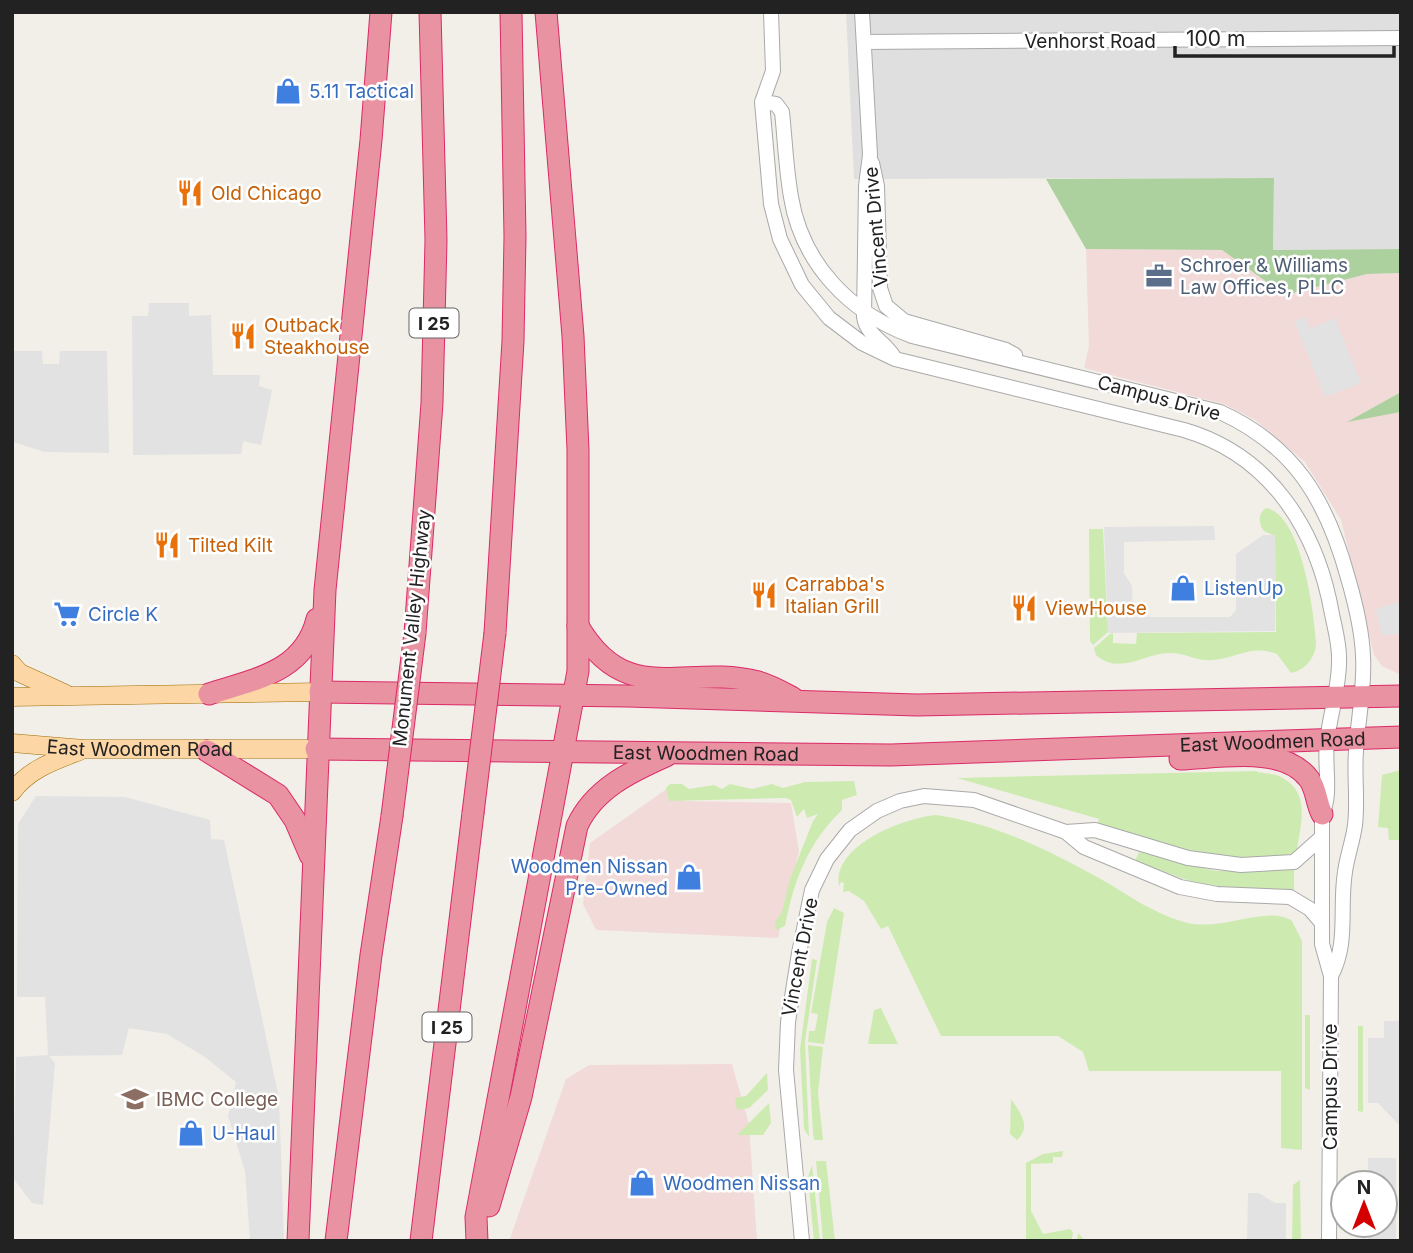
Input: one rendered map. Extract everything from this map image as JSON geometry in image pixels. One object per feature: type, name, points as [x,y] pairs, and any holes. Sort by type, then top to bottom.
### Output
[{"type":"highway","points":[[298,1241],[311,857],[325,590],[371,140],[381,12]]},
{"type":"highway","name":"Monument Valley Highway","points":[[336,1241],[370,955],[392,816],[415,633],[432,403],[436,240],[430,12]]},
{"type":"highway","name":"I 25","points":[[421,1241],[495,633],[509,441],[514,302],[511,12]]},
{"type":"highway","points":[[477,1241],[476,1217],[578,671],[578,450],[573,336],[546,12]]},
{"type":"highway","points":[[209,694],[293,662],[305,651],[314,633],[325,590]]},
{"type":"highway","points":[[578,626],[604,661],[631,674],[758,682],[798,701]]},
{"type":"highway","points":[[320,692],[574,695],[916,705],[1401,696]]},
{"type":"highway","name":"East Woodmen Road","points":[[316,749],[838,756],[1401,737]]},
{"type":"highway","points":[[1075,750],[1100,760],[1261,757],[1286,762],[1309,779],[1322,814]]},
{"type":"highway","points":[[207,751],[278,795],[295,820],[311,857]]},
{"type":"highway","points":[[477,1241],[500,1175],[521,1097],[577,826],[585,810],[605,790],[639,768],[671,753]]},
{"type":"main road","points":[[12,664],[20,673],[72,696]]},
{"type":"main road","points":[[12,697],[320,692]]},
{"type":"main road","name":"East Woodmen Road","points":[[12,743],[83,749],[316,749]]},
{"type":"main road","points":[[12,792],[22,779],[39,768],[83,749]]},
{"type":"street","name":"Campus Drive","points":[[771,12],[773,71],[762,102],[773,214],[780,239],[797,277],[840,328],[871,349],[895,359],[1199,434],[1232,449],[1251,462],[1280,491],[1315,552],[1327,591],[1339,661],[1327,738],[1326,804],[1322,814],[1323,952],[1331,976],[1329,1241]]},
{"type":"street","name":"Vincent Drive","points":[[862,12],[870,155],[877,186],[880,288],[889,309],[910,323],[1006,350],[1031,366]]},
{"type":"street","name":"Venhorst Road","points":[[864,42],[1401,38]]},
{"type":"street","name":"Campus Drive","points":[[762,102],[776,104],[782,112],[791,198],[805,242],[826,277],[864,311],[912,336],[1220,412],[1256,431],[1293,463],[1328,514],[1339,543],[1362,645],[1355,825],[1344,879],[1343,944],[1331,976]]},
{"type":"street","name":"Vincent Drive","points":[[870,155],[866,186],[864,311],[867,328],[889,346],[895,359]]},
{"type":"street","name":"Vincent Drive","points":[[802,1241],[786,1070],[787,1030],[809,903],[816,880],[834,848],[850,830],[877,811],[900,801],[934,795],[989,804],[1066,832],[1084,847],[1180,887],[1217,894],[1290,897],[1310,909],[1322,923]]},
{"type":"street","name":"Vincent Drive","points":[[1066,832],[1095,830],[1188,858],[1241,865],[1294,862],[1322,837]]},
{"type":"shaded area","points":[[846,12],[1401,12],[1401,249],[1273,250],[1274,178],[854,179]]},
{"type":"shaded area","points":[[1086,249],[1222,250],[1285,295],[1367,274],[1401,273],[1401,392],[1349,421],[1401,412],[1401,675],[1382,666],[1374,655],[1341,520],[1305,462],[1255,420],[1224,404],[1084,368],[1089,346]]},
{"type":"shaded area","points":[[149,303],[189,303],[189,316],[211,315],[213,375],[260,375],[259,386],[272,390],[261,445],[243,441],[241,454],[133,455],[132,316],[148,316]]},
{"type":"shaded area","points":[[1305,317],[1310,329],[1335,318],[1361,383],[1325,397],[1294,321]]},
{"type":"shaded area","points":[[12,351],[42,351],[43,364],[59,364],[60,351],[107,351],[109,453],[45,452],[13,442]]},
{"type":"shaded area","points":[[1214,526],[1215,540],[1124,542],[1124,573],[1132,586],[1133,617],[1230,617],[1236,610],[1236,554],[1263,535],[1275,535],[1275,631],[1108,633],[1104,527]]},
{"type":"shaded area","points":[[1399,589],[1401,634],[1381,635],[1376,609],[1399,602]]},
{"type":"shaded area","name":"Woodmen Nissan Pre-Owned","points":[[668,788],[683,801],[791,803],[799,851],[778,938],[596,930],[583,904],[590,843]]},
{"type":"shaded area","points":[[36,796],[125,797],[210,820],[211,839],[224,840],[279,1098],[284,1241],[250,1241],[245,1171],[228,1116],[236,1082],[205,1057],[167,1034],[129,1028],[122,1055],[49,1056],[55,1063],[43,1205],[32,1203],[13,1178],[16,1057],[48,1055],[45,997],[17,997],[18,824]]},
{"type":"shaded area","points":[[1384,1021],[1401,1021],[1401,1127],[1378,1103],[1368,1103],[1368,1038],[1384,1038]]},
{"type":"shaded area","name":"Woodmen Nissan","points":[[732,1064],[749,1124],[757,1241],[509,1241],[566,1079],[589,1065]]},
{"type":"shaded area","points":[[1368,1158],[1396,1158],[1396,1169],[1368,1169]]},
{"type":"shaded area","points":[[1248,1193],[1259,1193],[1275,1203],[1286,1203],[1286,1241],[1247,1241]]},
{"type":"shaded area","points":[[1368,1239],[1396,1239],[1396,1241]]},
{"type":"green space","points":[[1274,178],[1273,250],[1401,249],[1401,273],[1367,274],[1285,295],[1222,250],[1086,249],[1046,179]]},
{"type":"green space","points":[[1401,392],[1401,412],[1347,422]]},
{"type":"green space","points":[[1266,508],[1278,514],[1288,527],[1297,545],[1309,587],[1316,642],[1314,653],[1306,666],[1291,673],[1277,654],[1260,650],[1207,660],[1169,653],[1123,664],[1105,661],[1096,655],[1094,648],[1113,633],[1113,643],[1136,644],[1137,633],[1276,632],[1275,536],[1264,531],[1260,522],[1261,513]]},
{"type":"green space","points":[[1089,529],[1103,529],[1108,632],[1093,645],[1090,641]]},
{"type":"green space","points":[[1401,770],[1401,840],[1389,840],[1388,828],[1378,827],[1382,775]]},
{"type":"green space","points":[[1255,771],[1281,777],[1297,792],[1302,810],[1297,851],[1268,858],[1244,859],[1194,851],[1098,823],[1099,819],[957,778]]},
{"type":"green space","points":[[854,781],[857,795],[842,800],[842,810],[811,849],[798,878],[785,926],[776,930],[775,922],[782,912],[790,879],[818,814],[807,818],[804,809],[797,817],[791,800],[786,798],[669,801],[666,788],[670,784],[682,784],[689,789],[714,785],[722,789],[730,784],[752,789],[772,784],[783,788],[805,782]]},
{"type":"green space","points":[[936,815],[979,824],[1020,839],[1099,878],[1150,908],[1184,922],[1213,924],[1270,916],[1292,921],[1302,941],[1302,1150],[1281,1148],[1281,1071],[1089,1071],[1083,1052],[1058,1036],[941,1036],[888,926],[881,929],[864,901],[849,891],[843,892],[844,883],[841,882],[839,886],[840,871],[858,846],[889,828]]},
{"type":"green space","points":[[1139,852],[1216,871],[1294,870],[1294,891],[1201,885],[1135,861]]},
{"type":"green space","points":[[834,908],[844,913],[824,1044],[808,1042],[809,1031],[815,1031],[818,1014],[811,1013],[827,922]]},
{"type":"green space","points":[[812,959],[817,960],[805,1042],[809,1137],[804,1129],[800,1049]]},
{"type":"green space","points":[[881,1008],[898,1044],[868,1044],[874,1010]]},
{"type":"green space","points":[[1305,1015],[1310,1015],[1310,1090],[1305,1088]]},
{"type":"green space","points":[[1358,1026],[1363,1026],[1363,1112],[1358,1111]]},
{"type":"green space","points":[[808,1045],[823,1047],[818,1093],[823,1140],[814,1140]]},
{"type":"green space","points":[[767,1073],[768,1090],[749,1108],[737,1110],[735,1098],[746,1096]]},
{"type":"green space","points":[[1011,1099],[1021,1114],[1024,1125],[1024,1130],[1017,1140],[1010,1134]]},
{"type":"green space","points":[[769,1103],[771,1123],[763,1135],[737,1135]]},
{"type":"green space","points":[[1063,1151],[1062,1157],[1053,1157],[1053,1163],[1031,1164],[1031,1211],[1043,1234],[1070,1229],[1073,1232],[1072,1239],[1077,1240],[1078,1233],[1085,1241],[1026,1241],[1026,1163],[1043,1154]]},
{"type":"green space","points":[[816,1161],[826,1161],[835,1241],[823,1241]]},
{"type":"green space","points":[[812,1165],[820,1241],[814,1241],[808,1177]]},
{"type":"green space","points":[[1300,1180],[1301,1241],[1292,1241],[1293,1185]]},
{"type":"place","name":"5.11 Tactical","points":[[288,91]]},
{"type":"place","name":"Old Chicago","points":[[190,193]]},
{"type":"place","name":"Schroer & Williams Law Offices, PLLC","points":[[1159,276]]},
{"type":"place","name":"Outback Steakhouse","points":[[243,336]]},
{"type":"place","name":"Tilted Kilt","points":[[167,545]]},
{"type":"place","name":"ListenUp","points":[[1183,588]]},
{"type":"place","name":"Carrabba's Italian Grill","points":[[764,595]]},
{"type":"place","name":"ViewHouse","points":[[1024,608]]},
{"type":"place","name":"Circle K","points":[[67,614]]},
{"type":"place","name":"Woodmen Nissan Pre-Owned","points":[[689,877]]},
{"type":"place","name":"IBMC College","points":[[135,1099]]},
{"type":"place","name":"U-Haul","points":[[191,1133]]},
{"type":"place","name":"Woodmen Nissan","points":[[642,1183]]}]
